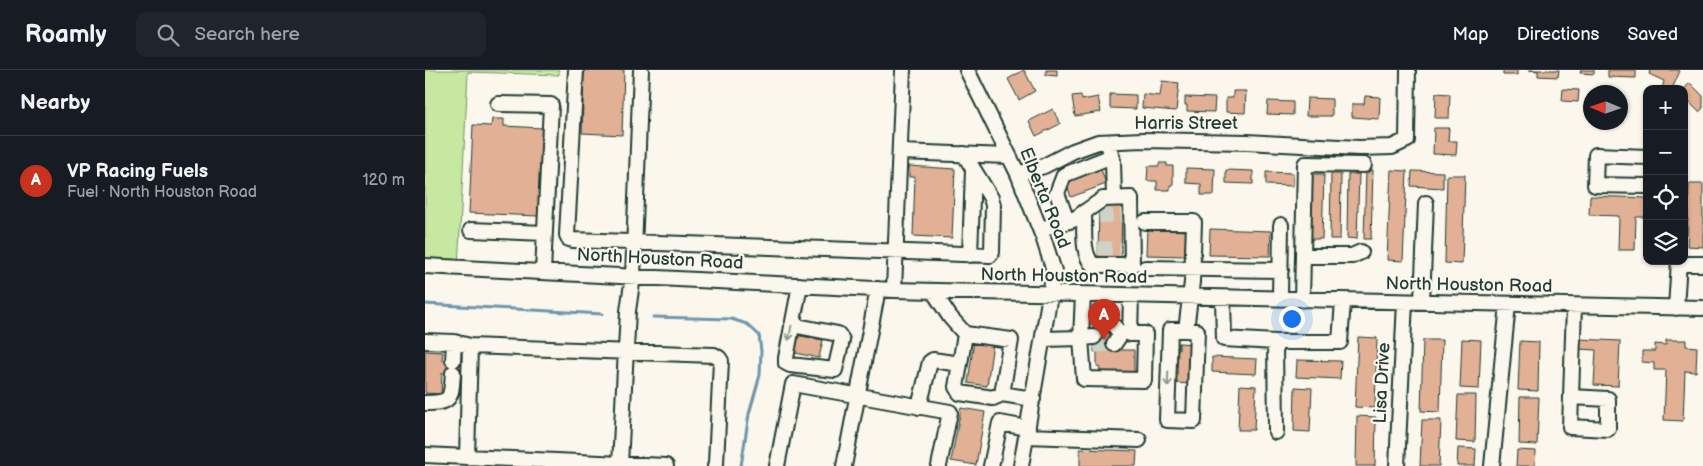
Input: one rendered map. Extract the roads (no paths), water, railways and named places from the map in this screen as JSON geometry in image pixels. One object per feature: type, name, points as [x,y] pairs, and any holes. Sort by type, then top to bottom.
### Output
[{"type":"street","points":[[576,70],[567,235],[569,239],[573,240],[989,255],[992,252],[993,205],[991,198],[964,154]]},
{"type":"street","points":[[620,464],[628,311],[633,276],[641,70]]},
{"type":"street","points":[[894,290],[903,70]]},
{"type":"street","name":"Elberta Road","points":[[967,70],[1018,174],[1054,271],[1021,466]]},
{"type":"street","name":"Harris Street","points":[[1018,174],[1044,166],[1073,151],[1098,142],[1143,140],[1359,148],[1393,146],[1407,140],[1409,70]]},
{"type":"street","points":[[498,104],[551,105],[543,272]]},
{"type":"street","points":[[1108,142],[1113,161],[1114,198]]},
{"type":"street","points":[[900,152],[1008,156]]},
{"type":"street","points":[[1643,157],[1596,154],[1595,185],[1643,186]]},
{"type":"street","points":[[1067,221],[1057,193],[1064,175],[1112,156]]},
{"type":"street","points":[[1302,300],[1305,164],[1364,165]]},
{"type":"street","points":[[970,255],[973,170]]},
{"type":"street","points":[[1040,229],[1084,214],[1103,199],[1131,198],[1127,215],[1127,249],[1132,265],[1093,265],[1088,260],[1092,249],[1084,214]]},
{"type":"street","points":[[1422,302],[1426,202]]},
{"type":"street","points":[[1084,214],[1099,216]]},
{"type":"street","points":[[1145,222],[1195,222],[1190,298],[1192,330],[1194,421],[1167,420],[1170,330],[1192,330]]},
{"type":"street","points":[[1281,225],[1281,299]]},
{"type":"street","points":[[471,230],[545,233]]},
{"type":"street","points":[[1303,256],[1352,256],[1361,252]]},
{"type":"street","points":[[1688,263],[1703,264]]},
{"type":"street","points":[[1676,308],[1679,265]]},
{"type":"street","name":"North Houston Road","points":[[425,266],[894,290],[1703,308]]},
{"type":"street","points":[[1145,268],[1281,270]]},
{"type":"street","points":[[792,325],[838,334],[842,340],[835,370],[790,365],[787,363],[785,358],[800,285]]},
{"type":"street","points":[[844,466],[878,289]]},
{"type":"street","points":[[933,291],[950,317],[965,334],[1011,340],[1002,394]]},
{"type":"street","points":[[1083,295],[1088,337],[1084,379],[1144,380],[1145,334],[1119,335],[1131,296]]},
{"type":"street","points":[[1223,298],[1224,339],[1275,342],[1340,342],[1343,301]]},
{"type":"street","name":"Lisa Drive","points":[[1397,466],[1405,302]]},
{"type":"street","points":[[1492,466],[1508,304]]},
{"type":"street","points":[[1571,397],[1575,306]]},
{"type":"street","points":[[965,334],[956,387],[957,391],[993,398],[1002,394],[1033,399]]},
{"type":"street","points":[[1043,339],[1088,337]]},
{"type":"street","points":[[425,342],[453,342],[470,346],[715,355],[721,361],[715,466]]},
{"type":"street","points":[[425,402],[441,403],[450,397],[452,390],[453,342]]},
{"type":"street","points":[[1275,342],[1276,432]]},
{"type":"street","points":[[467,457],[470,346]]},
{"type":"street","points":[[919,407],[930,362],[933,360],[960,364]]},
{"type":"street","points":[[777,466],[793,384],[950,412],[939,466]]},
{"type":"street","points":[[991,466],[1000,423],[1027,432],[1139,440]]},
{"type":"street","points":[[425,455],[667,466]]},
{"type":"waterway","points":[[425,304],[602,314]]},
{"type":"waterway","points":[[653,317],[731,319],[747,324],[759,335],[761,351],[760,375],[749,414],[741,466]]},
{"type":"tunnel","points":[[1099,216],[1122,215]]},
{"type":"tunnel","points":[[1098,248],[1121,249]]},
{"type":"tunnel","points":[[1094,326],[1114,326]]},
{"type":"tunnel","points":[[1094,346],[1114,344]]},
{"type":"place","name":"VP Racing Fuels","points":[[1104,340]]}]
